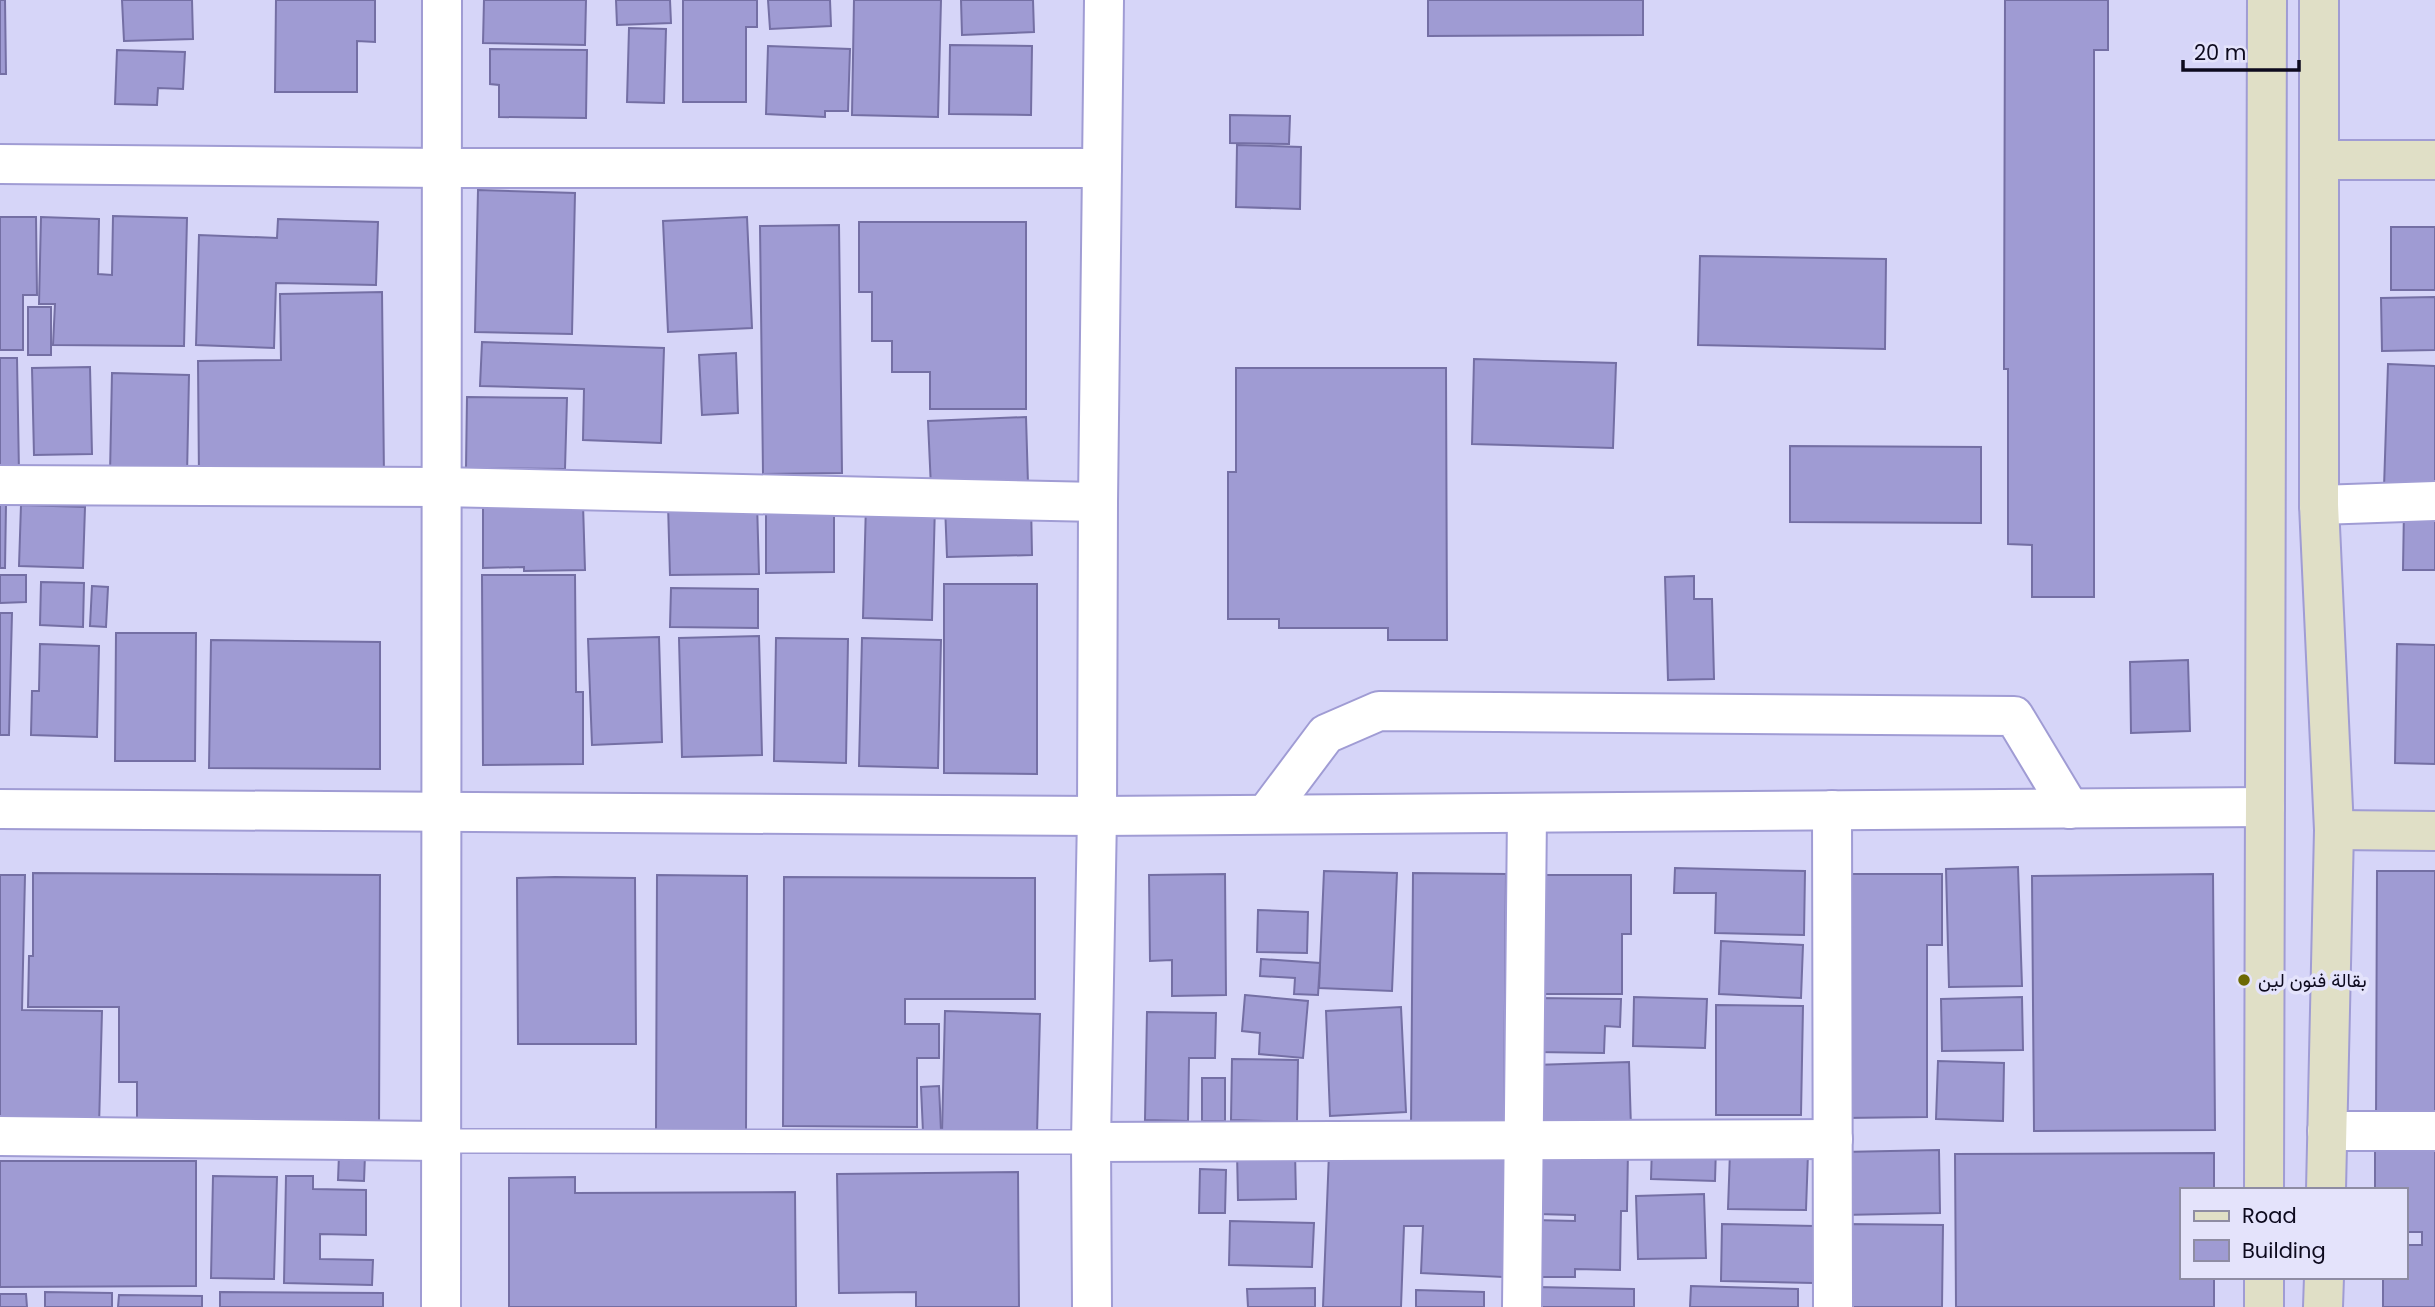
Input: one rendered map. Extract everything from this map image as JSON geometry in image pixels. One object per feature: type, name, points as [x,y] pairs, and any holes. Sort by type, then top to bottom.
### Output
[{"type":"street","points":[[441,1307],[442,0]]},
{"type":"street","points":[[1092,1307],[1091,1142],[1097,816],[1104,0]]},
{"type":"street","points":[[2264,1188],[2267,0]]},
{"type":"street","points":[[2319,0],[2319,505],[2334,830],[2326,1188]]},
{"type":"street","points":[[2319,160],[2435,160]]},
{"type":"street","points":[[0,164],[442,168],[1102,168]]},
{"type":"street","points":[[0,485],[440,486],[1098,502]]},
{"type":"street","points":[[2319,505],[2435,501]]},
{"type":"street","points":[[1266,814],[1326,734],[1379,711],[2014,716],[2070,809]]},
{"type":"street","points":[[0,809],[1097,816],[2265,807]]},
{"type":"street","points":[[1832,810],[1833,1307]]},
{"type":"street","points":[[1522,1307],[1527,813]]},
{"type":"street","points":[[2334,830],[2435,831]]},
{"type":"street","points":[[2328,1131],[2435,1131]]},
{"type":"street","points":[[0,1136],[440,1141]]},
{"type":"street","points":[[1091,1142],[1833,1139]]},
{"type":"street","points":[[2264,1279],[2264,1307]]},
{"type":"street","points":[[2323,1307],[2324,1279]]},
{"type":"lane","points":[[440,1141],[1091,1142]]},
{"type":"building","points":[[0,0],[5,0],[6,74],[0,74]]},
{"type":"building","points":[[122,0],[192,0],[193,39],[124,41]]},
{"type":"building","points":[[276,0],[375,0],[375,42],[357,41],[357,92],[275,92]]},
{"type":"building","points":[[484,0],[586,0],[585,45],[483,43]]},
{"type":"building","points":[[616,0],[670,0],[671,23],[617,25]]},
{"type":"building","points":[[683,0],[757,0],[757,27],[746,27],[746,102],[683,102]]},
{"type":"building","points":[[768,0],[830,0],[831,26],[770,29]]},
{"type":"building","points":[[854,0],[941,0],[938,117],[852,115]]},
{"type":"building","points":[[961,0],[1033,0],[1034,32],[962,35]]},
{"type":"building","points":[[1428,0],[1643,0],[1643,35],[1428,36]]},
{"type":"building","points":[[2005,0],[2108,0],[2108,50],[2094,50],[2094,597],[2032,597],[2032,545],[2008,544],[2008,369],[2004,369]]},
{"type":"building","points":[[629,28],[666,29],[664,103],[627,102]]},
{"type":"building","points":[[950,45],[1032,46],[1031,115],[949,114]]},
{"type":"building","points":[[768,46],[850,49],[848,111],[825,111],[825,117],[766,114]]},
{"type":"building","points":[[490,49],[587,50],[586,118],[499,117],[499,85],[490,84]]},
{"type":"building","points":[[117,50],[185,52],[183,89],[158,88],[157,105],[115,104]]},
{"type":"building","points":[[1230,115],[1290,116],[1289,144],[1230,143]]},
{"type":"building","points":[[1237,145],[1301,147],[1300,209],[1236,207]]},
{"type":"building","points":[[478,190],[575,193],[572,334],[475,332]]},
{"type":"building","points":[[113,216],[187,218],[184,346],[53,345],[55,304],[39,304],[41,217],[99,219],[98,274],[112,275]]},
{"type":"building","points":[[0,217],[36,217],[37,295],[23,295],[23,350],[0,350]]},
{"type":"building","points":[[747,217],[752,328],[668,332],[663,221]]},
{"type":"building","points":[[278,219],[378,222],[376,285],[276,283],[274,348],[196,345],[199,235],[277,238]]},
{"type":"building","points":[[859,222],[1026,222],[1026,409],[930,409],[930,372],[892,372],[892,341],[872,341],[872,292],[859,292]]},
{"type":"building","points":[[839,225],[842,473],[763,474],[760,226]]},
{"type":"building","points":[[2391,227],[2435,227],[2435,290],[2391,290]]},
{"type":"building","points":[[1700,256],[1886,259],[1885,349],[1698,345]]},
{"type":"building","points":[[382,292],[384,477],[199,480],[198,361],[281,360],[280,294]]},
{"type":"building","points":[[2435,297],[2435,350],[2382,351],[2381,298]]},
{"type":"building","points":[[28,307],[51,307],[51,355],[28,355]]},
{"type":"building","points":[[482,342],[664,348],[661,443],[583,440],[584,389],[480,386]]},
{"type":"building","points":[[736,353],[738,413],[702,415],[699,355]]},
{"type":"building","points":[[0,358],[17,358],[19,473],[0,474]]},
{"type":"building","points":[[1474,359],[1616,363],[1613,448],[1472,444]]},
{"type":"building","points":[[2388,364],[2435,366],[2435,490],[2384,488]]},
{"type":"building","points":[[90,367],[92,454],[34,455],[32,368]]},
{"type":"building","points":[[1236,368],[1446,368],[1447,640],[1388,640],[1388,628],[1279,628],[1279,619],[1228,619],[1228,472],[1236,472]]},
{"type":"building","points":[[112,373],[189,375],[187,476],[110,474]]},
{"type":"building","points":[[467,397],[567,398],[565,469],[466,468]]},
{"type":"building","points":[[1026,417],[1028,484],[931,488],[928,421]]},
{"type":"building","points":[[1790,446],[1981,447],[1981,523],[1790,522]]},
{"type":"building","points":[[757,502],[759,574],[670,575],[668,504]]},
{"type":"building","points":[[834,502],[834,572],[766,573],[766,503]]},
{"type":"building","points":[[866,503],[935,504],[932,620],[863,618]]},
{"type":"building","points":[[1031,503],[1032,555],[947,557],[945,505]]},
{"type":"building","points":[[0,504],[6,504],[5,568],[0,568]]},
{"type":"building","points":[[583,504],[585,570],[524,571],[524,567],[483,568],[483,506]]},
{"type":"building","points":[[21,505],[85,507],[83,568],[19,566]]},
{"type":"building","points":[[2404,508],[2435,508],[2435,570],[2403,570]]},
{"type":"building","points":[[0,575],[26,575],[26,602],[0,603]]},
{"type":"building","points":[[482,575],[575,575],[576,692],[583,692],[583,764],[483,765]]},
{"type":"building","points":[[1694,576],[1694,599],[1712,599],[1714,679],[1668,680],[1665,577]]},
{"type":"building","points":[[41,582],[84,583],[83,627],[40,625]]},
{"type":"building","points":[[944,584],[1037,584],[1037,774],[944,773]]},
{"type":"building","points":[[92,586],[108,587],[106,627],[90,626]]},
{"type":"building","points":[[671,588],[758,589],[758,628],[670,627]]},
{"type":"building","points":[[0,613],[12,613],[9,735],[0,735]]},
{"type":"building","points":[[116,633],[196,633],[195,761],[115,761]]},
{"type":"building","points":[[759,636],[762,755],[682,757],[679,638]]},
{"type":"building","points":[[659,637],[662,742],[592,745],[588,639]]},
{"type":"building","points":[[776,638],[848,639],[846,763],[774,761]]},
{"type":"building","points":[[862,638],[941,640],[938,768],[859,766]]},
{"type":"building","points":[[211,640],[380,642],[380,769],[209,768]]},
{"type":"building","points":[[40,644],[99,646],[97,737],[31,735],[32,691],[39,691]]},
{"type":"building","points":[[2397,644],[2435,645],[2435,764],[2395,763]]},
{"type":"building","points":[[2188,660],[2190,731],[2131,733],[2130,662]]},
{"type":"building","points":[[2018,867],[2022,986],[1949,987],[1946,869]]},
{"type":"building","points":[[1675,868],[1805,871],[1804,935],[1715,933],[1716,893],[1674,893]]},
{"type":"building","points":[[1324,871],[1397,873],[1392,991],[1319,988]]},
{"type":"building","points":[[2377,871],[2435,871],[2435,1124],[2376,1124]]},
{"type":"building","points":[[33,873],[380,875],[379,1131],[137,1130],[137,1082],[119,1082],[119,1007],[28,1007],[29,956],[33,956]]},
{"type":"building","points":[[1413,873],[1506,874],[1504,1127],[1411,1127]]},
{"type":"building","points":[[1225,874],[1226,995],[1172,996],[1172,960],[1150,961],[1149,875]]},
{"type":"building","points":[[1842,874],[1942,874],[1942,945],[1927,945],[1927,1117],[1843,1118]]},
{"type":"building","points":[[2213,874],[2215,1130],[2034,1131],[2032,876]]},
{"type":"building","points":[[0,875],[25,875],[22,1010],[102,1011],[99,1127],[0,1125]]},
{"type":"building","points":[[657,875],[747,876],[746,1131],[656,1131]]},
{"type":"building","points":[[1536,875],[1631,875],[1631,934],[1622,934],[1622,994],[1535,994]]},
{"type":"building","points":[[784,877],[1035,878],[1035,999],[905,999],[905,1024],[939,1024],[939,1058],[917,1058],[917,1127],[783,1126]]},
{"type":"building","points":[[517,878],[635,878],[636,1044],[518,1044]]},
{"type":"building","points":[[1258,910],[1308,912],[1307,953],[1257,952]]},
{"type":"building","points":[[1721,941],[1803,945],[1801,998],[1719,994]]},
{"type":"building","points":[[1261,959],[1320,963],[1318,995],[1294,994],[1295,978],[1260,976]]},
{"type":"building","points":[[1245,995],[1308,1001],[1303,1058],[1259,1054],[1260,1033],[1242,1031]]},
{"type":"building","points":[[1634,997],[1707,999],[1705,1048],[1633,1046]]},
{"type":"building","points":[[2022,997],[2023,1050],[1942,1051],[1941,999]]},
{"type":"building","points":[[1537,998],[1621,999],[1620,1027],[1605,1026],[1604,1053],[1536,1052]]},
{"type":"building","points":[[1716,1005],[1803,1006],[1801,1115],[1716,1115]]},
{"type":"building","points":[[1401,1007],[1406,1112],[1330,1116],[1326,1011]]},
{"type":"building","points":[[945,1011],[1040,1014],[1037,1135],[942,1133]]},
{"type":"building","points":[[1147,1012],[1216,1013],[1215,1058],[1189,1058],[1188,1121],[1145,1120]]},
{"type":"building","points":[[1232,1059],[1298,1060],[1297,1122],[1231,1120]]},
{"type":"building","points":[[1938,1061],[2004,1063],[2003,1121],[1936,1119]]},
{"type":"building","points":[[1629,1062],[1631,1128],[1537,1131],[1534,1065]]},
{"type":"building","points":[[1202,1078],[1225,1078],[1225,1121],[1202,1121]]},
{"type":"building","points":[[939,1086],[941,1131],[923,1132],[921,1087]]},
{"type":"building","points":[[1652,1146],[1716,1147],[1715,1181],[1651,1179]]},
{"type":"building","points":[[1540,1148],[1628,1150],[1627,1211],[1621,1211],[1620,1270],[1575,1269],[1575,1277],[1533,1277],[1534,1220],[1575,1221],[1575,1215],[1538,1214]]},
{"type":"building","points":[[2375,1148],[2435,1148],[2435,1307],[2383,1307],[2383,1279],[2407,1279],[2407,1245],[2422,1245],[2422,1232],[2407,1232],[2407,1188],[2375,1188]]},
{"type":"building","points":[[1939,1150],[1940,1213],[1843,1215],[1842,1152]]},
{"type":"building","points":[[1295,1151],[1296,1199],[1238,1200],[1237,1152]]},
{"type":"building","points":[[1730,1152],[1808,1153],[1806,1210],[1728,1209]]},
{"type":"building","points":[[1329,1153],[1508,1160],[1503,1277],[1421,1273],[1423,1226],[1404,1226],[1401,1307],[1323,1307]]},
{"type":"building","points":[[2214,1153],[2214,1188],[2180,1188],[2180,1279],[2214,1279],[2214,1307],[1956,1307],[1955,1154]]},
{"type":"building","points":[[339,1154],[365,1155],[364,1181],[338,1180]]},
{"type":"building","points":[[0,1161],[196,1161],[196,1286],[0,1287]]},
{"type":"building","points":[[1200,1169],[1226,1170],[1225,1213],[1199,1213]]},
{"type":"building","points":[[1018,1172],[1019,1307],[916,1307],[916,1292],[839,1293],[837,1174]]},
{"type":"building","points":[[213,1176],[277,1177],[274,1279],[211,1278]]},
{"type":"building","points":[[286,1176],[313,1176],[313,1189],[366,1190],[366,1235],[320,1234],[320,1259],[373,1260],[372,1285],[284,1283]]},
{"type":"building","points":[[575,1177],[575,1193],[795,1192],[796,1307],[509,1307],[509,1178]]},
{"type":"building","points":[[1704,1194],[1706,1258],[1638,1259],[1636,1196]]},
{"type":"building","points":[[1230,1221],[1314,1223],[1312,1267],[1229,1265]]},
{"type":"building","points":[[1722,1224],[1814,1226],[1813,1283],[1721,1281]]},
{"type":"building","points":[[1847,1224],[1943,1225],[1942,1307],[1847,1307]]},
{"type":"building","points":[[1691,1286],[1798,1289],[1798,1307],[1690,1307]]},
{"type":"building","points":[[1536,1287],[1634,1289],[1634,1307],[1535,1307]]},
{"type":"building","points":[[1315,1288],[1315,1307],[1248,1307],[1247,1289]]},
{"type":"building","points":[[1416,1290],[1484,1292],[1484,1307],[1416,1307]]},
{"type":"building","points":[[45,1292],[112,1293],[112,1307],[45,1307]]},
{"type":"building","points":[[220,1292],[383,1293],[383,1307],[220,1307]]},
{"type":"building","points":[[0,1294],[26,1294],[27,1307],[0,1307]]},
{"type":"building","points":[[119,1295],[202,1296],[202,1307],[118,1307]]},
{"type":"place","name":"بقالة فنون لين","points":[[2244,980]]}]
